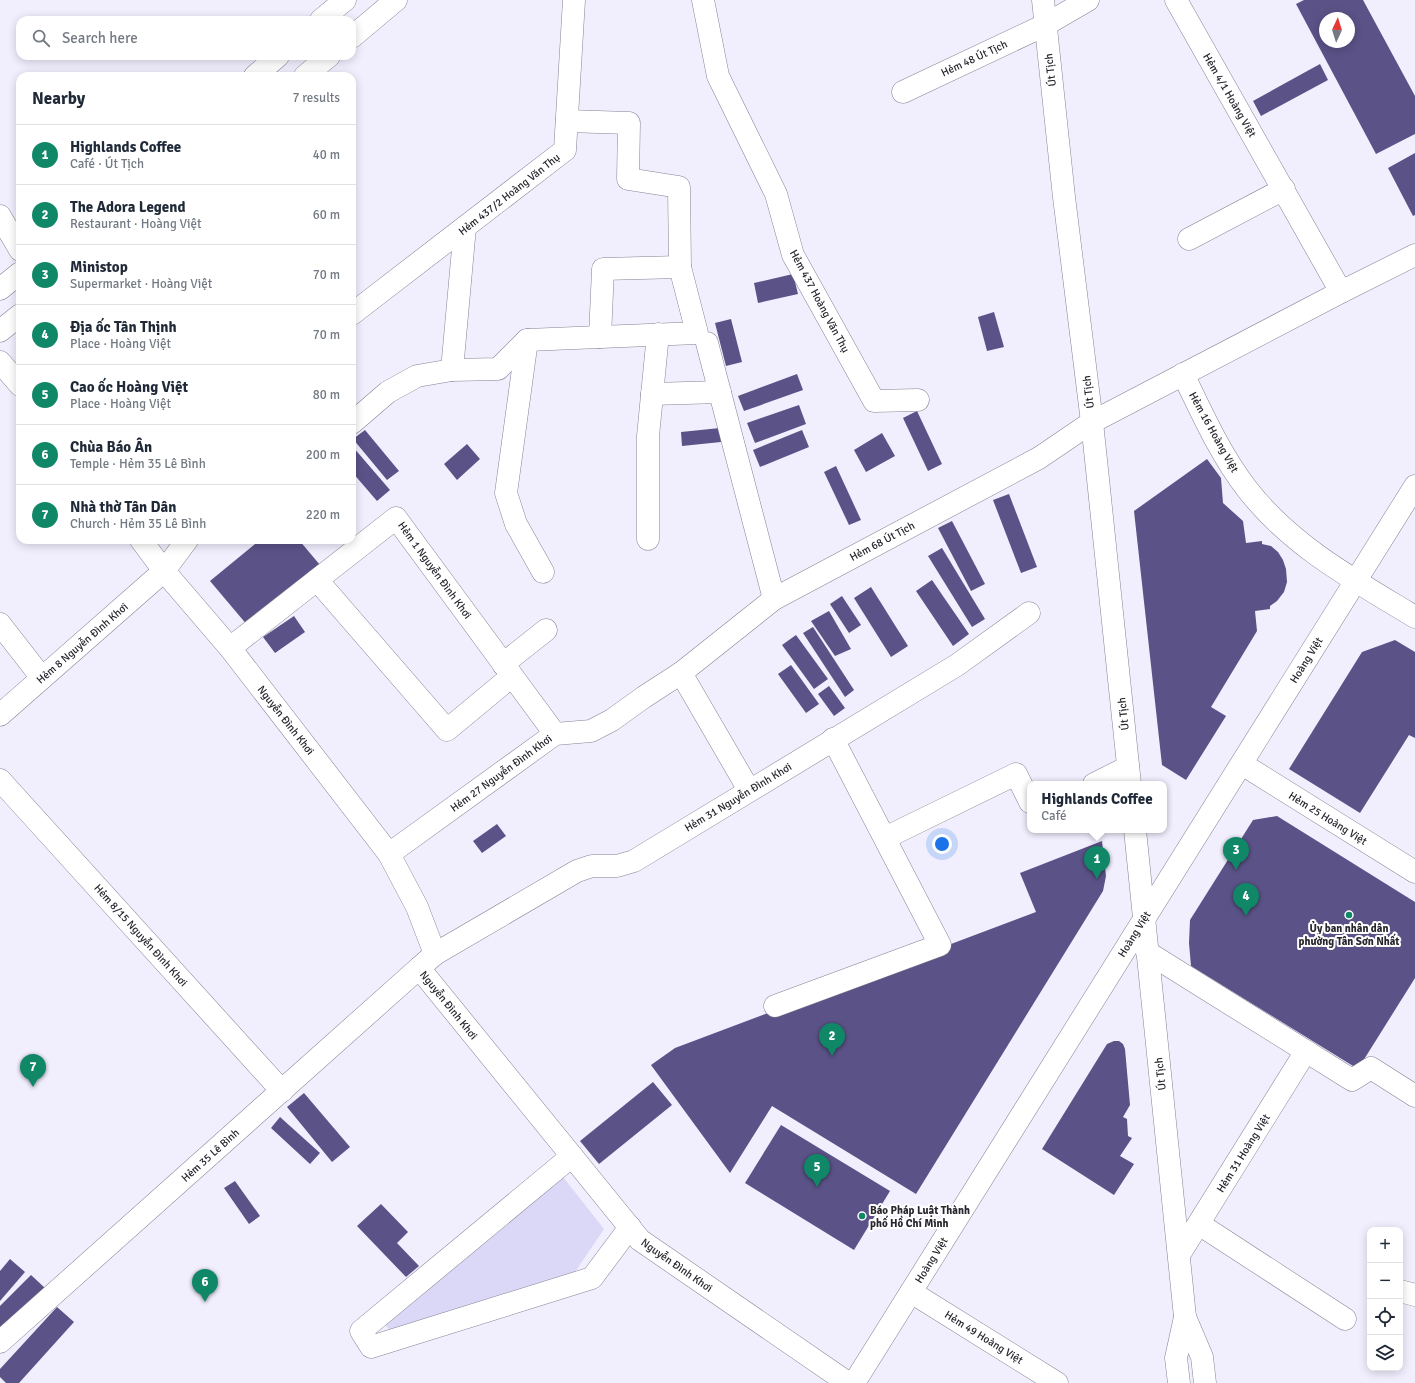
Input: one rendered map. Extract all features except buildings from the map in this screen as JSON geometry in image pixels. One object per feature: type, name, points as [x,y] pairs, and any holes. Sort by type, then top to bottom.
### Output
[{"type":"street","points":[[326,16],[345,0]]},
{"type":"street","points":[[356,33],[396,0]]},
{"type":"street","name":"Hẻm 437/2 Hoàng Văn Thụ","points":[[356,311],[565,150],[574,0]]},
{"type":"street","name":"Hẻm 437 Hoàng Văn Thụ","points":[[703,0],[718,76],[776,194],[793,255],[874,401],[918,400]]},
{"type":"street","name":"Út Tịch","points":[[1043,0],[1092,422],[1129,776]]},
{"type":"street","name":"Hẻm 48 Út Tịch","points":[[903,92],[1045,25],[1088,0]]},
{"type":"street","name":"Hẻm 4/1 Hoàng Việt","points":[[1176,0],[1341,292]]},
{"type":"street","points":[[260,72],[273,60]]},
{"type":"street","points":[[310,72],[324,60]]},
{"type":"street","points":[[567,121],[629,123],[628,179],[679,187],[680,267],[720,392],[774,599]]},
{"type":"street","points":[[1189,239],[1284,189]]},
{"type":"street","points":[[0,216],[16,243]]},
{"type":"street","points":[[452,370],[465,227]]},
{"type":"street","points":[[1092,422],[1415,255]]},
{"type":"street","points":[[600,336],[603,269],[680,267]]},
{"type":"street","points":[[0,290],[16,276]]},
{"type":"street","points":[[0,331],[16,318]]},
{"type":"street","points":[[356,420],[388,392],[417,376],[452,370],[498,369],[528,340],[658,334],[702,338]]},
{"type":"street","points":[[648,539],[648,436],[658,334]]},
{"type":"street","points":[[528,340],[506,493],[516,524],[543,572]]},
{"type":"street","points":[[0,362],[16,380]]},
{"type":"street","name":"Hẻm 16 Hoàng Việt","points":[[1183,374],[1211,432],[1228,461],[1247,488],[1284,530],[1324,561],[1415,617]]},
{"type":"street","points":[[652,394],[720,392]]},
{"type":"street","name":"Hẻm 68 Út Tịch","points":[[681,673],[774,599],[1039,458],[1092,422]]},
{"type":"street","name":"Hoàng Việt","points":[[854,1383],[1415,486]]},
{"type":"street","name":"Hẻm 1 Nguyễn Đình Khơi","points":[[230,648],[396,518],[555,734]]},
{"type":"street","name":"Nguyễn Đình Khơi","points":[[144,544],[164,571],[230,648],[389,854],[417,908],[427,961],[572,1156],[640,1240],[848,1383]]},
{"type":"street","name":"Hẻm 8 Nguyễn Đình Khơi","points":[[0,715],[164,571],[184,544]]},
{"type":"street","points":[[317,580],[447,730],[546,630]]},
{"type":"street","name":"Hẻm 31 Nguyễn Đình Khơi","points":[[427,961],[577,871],[592,866],[617,866],[634,861],[957,665],[1029,613]]},
{"type":"street","points":[[0,624],[42,678]]},
{"type":"street","points":[[681,673],[749,790]]},
{"type":"street","name":"Hẻm 27 Nguyễn Đình Khơi","points":[[389,854],[555,734],[591,731],[612,720],[681,673]]},
{"type":"street","points":[[775,1006],[940,944],[833,739]]},
{"type":"street","name":"Hẻm 25 Hoàng Việt","points":[[1242,764],[1415,872]]},
{"type":"street","points":[[885,838],[1016,774],[1027,796]]},
{"type":"street","points":[[1107,781],[1129,776]]},
{"type":"street","name":"Hẻm 8/15 Nguyễn Đình Khơi","points":[[0,780],[282,1090]]},
{"type":"street","name":"Út Tịch","points":[[1135,833],[1185,1317],[1202,1357],[1205,1383]]},
{"type":"street","points":[[1147,952],[1352,1080],[1371,1068],[1415,1096]]},
{"type":"street","name":"Hẻm 35 Lê Bình","points":[[0,1342],[427,961]]},
{"type":"street","name":"Hẻm 31 Hoàng Việt","points":[[1179,1255],[1306,1051]]},
{"type":"street","points":[[572,1156],[361,1331],[371,1347],[592,1278],[630,1227]]},
{"type":"street","points":[[1199,1224],[1345,1319]]},
{"type":"street","name":"Hẻm 49 Hoàng Việt","points":[[911,1292],[1057,1383]]},
{"type":"street","points":[[1403,1292],[1415,1295]]},
{"type":"street","name":"Út Tịch","points":[[1178,1383],[1176,1358],[1185,1317]]},
{"type":"shaded area","points":[[563,1177],[604,1229],[573,1275],[391,1332],[384,1323]]},
{"type":"place","name":"Ministop","points":[[1236,870]]},
{"type":"place","name":"Highlands Coffee","points":[[1097,879]]},
{"type":"place","name":"Ủy ban nhân dân phường Tân Sơn Nhất","points":[[1349,915]]},
{"type":"place","name":"Địa ốc Tân Thịnh","points":[[1246,916]]},
{"type":"place","name":"The Adora Legend","points":[[832,1056]]},
{"type":"place","name":"Nhà thờ Tân Dân","points":[[33,1087]]},
{"type":"place","name":"Cao ốc Hoàng Việt","points":[[817,1187]]},
{"type":"place","name":"Báo Pháp Luật Thành phố Hồ Chí Minh","points":[[862,1216]]},
{"type":"place","name":"Chùa Báo Ân","points":[[205,1302]]}]
